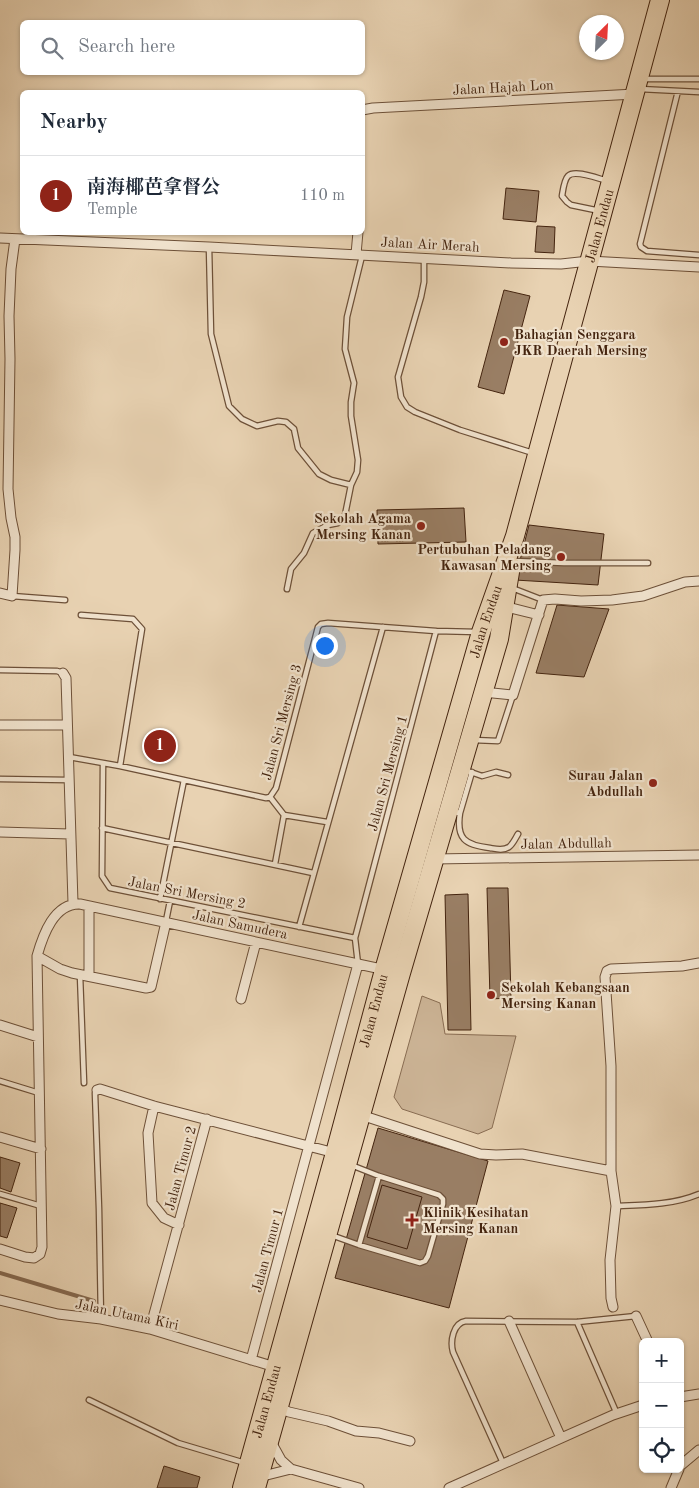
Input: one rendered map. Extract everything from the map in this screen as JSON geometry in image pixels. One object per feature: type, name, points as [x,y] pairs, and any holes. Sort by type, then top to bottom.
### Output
[{"type":"highway","name":"Jalan Endau","points":[[253,1482],[275,1367],[341,1158],[481,632],[515,536],[660,0]]},
{"type":"highway","name":"Jalan Endau","points":[[253,1482],[270,1439],[328,1233],[341,1158],[361,1115],[392,972],[434,859],[454,812],[466,771],[469,740],[499,639],[506,606],[515,536]]},
{"type":"street","name":"Jalan Hajah Lon","points":[[365,110],[636,87]]},
{"type":"street","points":[[358,235],[359,254]]},
{"type":"street","name":"Jalan Air Merah","points":[[0,238],[359,254],[424,259],[561,264],[589,261],[699,268]]},
{"type":"street","points":[[0,593],[12,596],[15,537],[8,489],[9,316],[14,239]]},
{"type":"street","points":[[484,692],[513,695],[543,600],[612,600],[643,596],[680,583],[699,581]]},
{"type":"street","points":[[488,609],[506,606],[539,615]]},
{"type":"street","points":[[0,1250],[34,1258],[40,1254],[42,1247],[41,1093],[37,956],[45,932],[52,921],[62,909],[72,904],[66,678],[63,673]]},
{"type":"street","points":[[0,724],[67,725]]},
{"type":"street","points":[[0,832],[70,834]]},
{"type":"street","name":"Jalan Abdullah","points":[[434,859],[699,855]]},
{"type":"street","name":"Jalan Samudera","points":[[72,904],[166,922],[392,972]]},
{"type":"street","points":[[85,975],[89,906]]},
{"type":"street","points":[[37,956],[60,969],[146,988],[151,987],[166,922]]},
{"type":"street","points":[[241,999],[256,942]]},
{"type":"street","points":[[613,1308],[610,1260],[616,1206],[611,1172],[611,1066],[605,977],[607,971],[611,969],[682,966],[699,963]]},
{"type":"street","name":"Jalan Timur 1","points":[[251,1360],[358,964]]},
{"type":"street","points":[[0,1025],[38,1037]]},
{"type":"street","points":[[97,1090],[100,1089],[154,1106],[309,1147],[341,1158]]},
{"type":"street","name":"Jalan Timur 2","points":[[154,1106],[148,1133],[152,1203],[164,1218],[179,1225]]},
{"type":"street","points":[[361,1115],[480,1154],[522,1154],[611,1172]]},
{"type":"street","name":"Jalan Timur 2","points":[[150,1329],[207,1119]]},
{"type":"street","points":[[0,1138],[40,1149]]},
{"type":"street","name":"Jalan Utama Kiri","points":[[0,1300],[58,1314],[150,1329],[275,1367]]},
{"type":"street","points":[[636,1316],[646,1338]]},
{"type":"street","points":[[509,1321],[561,1438]]},
{"type":"street","points":[[684,1396],[699,1394]]},
{"type":"street","points":[[449,1488],[561,1438],[639,1406]]},
{"type":"street","points":[[279,1408],[363,1432],[379,1433],[410,1442]]},
{"type":"street","points":[[270,1439],[281,1460],[290,1469],[360,1488]]},
{"type":"street","points":[[684,1464],[699,1450]]},
{"type":"street","points":[[253,1482],[290,1469]]},
{"type":"street","points":[[671,1488],[678,1473]]},
{"type":"lane","points":[[636,87],[699,79]]},
{"type":"lane","points":[[636,87],[699,92]]},
{"type":"lane","points":[[678,91],[640,244],[646,251],[699,255]]},
{"type":"lane","points":[[602,212],[567,202],[562,196],[565,180],[568,176],[577,173],[612,182]]},
{"type":"lane","points":[[209,247],[211,334],[229,406],[242,419],[257,426],[278,421],[286,422],[294,429],[298,448],[319,474],[331,480],[351,485]]},
{"type":"lane","points":[[287,589],[291,569],[304,553],[312,533],[328,525],[338,523],[345,515],[351,485],[357,472],[358,460],[351,416],[354,383],[345,349],[345,338],[359,254]]},
{"type":"lane","points":[[424,259],[424,282],[421,297],[398,377],[401,397],[407,407],[414,412],[460,430],[537,454]]},
{"type":"lane","points":[[512,561],[564,564],[648,563]]},
{"type":"lane","points":[[508,587],[543,600]]},
{"type":"lane","points":[[12,596],[65,600]]},
{"type":"lane","points":[[81,615],[133,618],[142,629],[120,766]]},
{"type":"lane","name":"Jalan Sri Mersing 3","points":[[68,757],[120,766],[266,798],[270,797],[276,788],[318,626],[328,623],[383,627]]},
{"type":"lane","points":[[299,926],[383,627],[481,632]]},
{"type":"lane","name":"Jalan Sri Mersing 1","points":[[358,964],[355,938],[436,631]]},
{"type":"lane","points":[[0,670],[57,671],[63,673]]},
{"type":"lane","points":[[469,740],[498,741],[513,695]]},
{"type":"lane","name":"Jalan Sri Mersing 2","points":[[103,763],[102,876],[110,888],[355,938]]},
{"type":"lane","points":[[466,771],[482,776],[496,772],[508,775]]},
{"type":"lane","points":[[0,779],[68,780]]},
{"type":"lane","points":[[160,898],[184,780]]},
{"type":"lane","points":[[270,797],[284,815],[327,822]]},
{"type":"lane","points":[[454,812],[460,834],[465,840],[476,846],[502,849],[508,847],[518,834]]},
{"type":"lane","points":[[275,864],[284,815]]},
{"type":"lane","points":[[102,828],[313,873]]},
{"type":"lane","points":[[166,922],[170,901]]},
{"type":"lane","points":[[84,1083],[85,975]]},
{"type":"lane","points":[[0,1081],[41,1093]]},
{"type":"lane","points":[[97,1090],[95,1093],[101,1320]]},
{"type":"lane","points":[[328,1233],[359,1245],[420,1263],[425,1261],[428,1256],[443,1204],[443,1198],[439,1195],[379,1176],[341,1158]]},
{"type":"lane","points":[[359,1245],[379,1176]]},
{"type":"lane","points":[[0,1194],[41,1206]]},
{"type":"lane","points":[[616,1206],[656,1204],[689,1198],[699,1194]]},
{"type":"lane","points":[[504,1464],[452,1348],[454,1330],[461,1321],[577,1322],[636,1316]]},
{"type":"lane","points":[[577,1322],[617,1414]]},
{"type":"lane","points":[[89,1400],[253,1482]]},
{"type":"shaded area","points":[[422,996],[440,1003],[445,1034],[516,1036],[492,1128],[478,1134],[402,1109],[394,1097]]},
{"type":"building","points":[[506,188],[539,191],[536,222],[503,219]]},
{"type":"building","points":[[537,226],[555,227],[554,253],[535,252]]},
{"type":"building","name":"Bahagian Senggara JKR Daerah Mersing","points":[[504,290],[530,296],[504,394],[478,387]]},
{"type":"building","name":"Sekolah Agama Mersing Kanan","points":[[464,508],[466,542],[378,544],[377,510]]},
{"type":"building","name":"Pertubuhan Peladang Kawasan Mersing","points":[[529,525],[604,534],[598,585],[515,580]]},
{"type":"building","points":[[557,605],[609,609],[584,677],[536,673]]},
{"type":"building","points":[[487,888],[508,888],[511,998],[490,999]]},
{"type":"building","points":[[468,894],[471,1030],[448,1030],[445,895]]},
{"type":"building","name":"Klinik Kesihatan Mersing Kanan","points":[[378,1128],[488,1161],[449,1308],[335,1278]]},
{"type":"building","points":[[0,1157],[20,1163],[11,1192],[0,1188]]},
{"type":"building","points":[[382,1185],[422,1197],[407,1249],[367,1237]]},
{"type":"building","points":[[0,1203],[17,1208],[7,1238],[0,1236]]},
{"type":"building","points":[[164,1466],[200,1477],[197,1488],[157,1488]]},
{"type":"waterway","points":[[0,1273],[94,1301]]},
{"type":"place","name":"Bahagian Senggara JKR Daerah Mersing","points":[[504,342]]},
{"type":"place","name":"Sekolah Agama Mersing Kanan","points":[[421,526]]},
{"type":"place","name":"Pertubuhan Peladang Kawasan Mersing","points":[[561,557]]},
{"type":"place","name":"南海椰芭拿督公","points":[[160,746]]},
{"type":"place","name":"Surau Jalan Abdullah","points":[[653,783]]},
{"type":"place","name":"Sekolah Kebangsaan Mersing Kanan","points":[[491,995]]},
{"type":"place","name":"Klinik Kesihatan Mersing Kanan","points":[[412,1220]]}]
